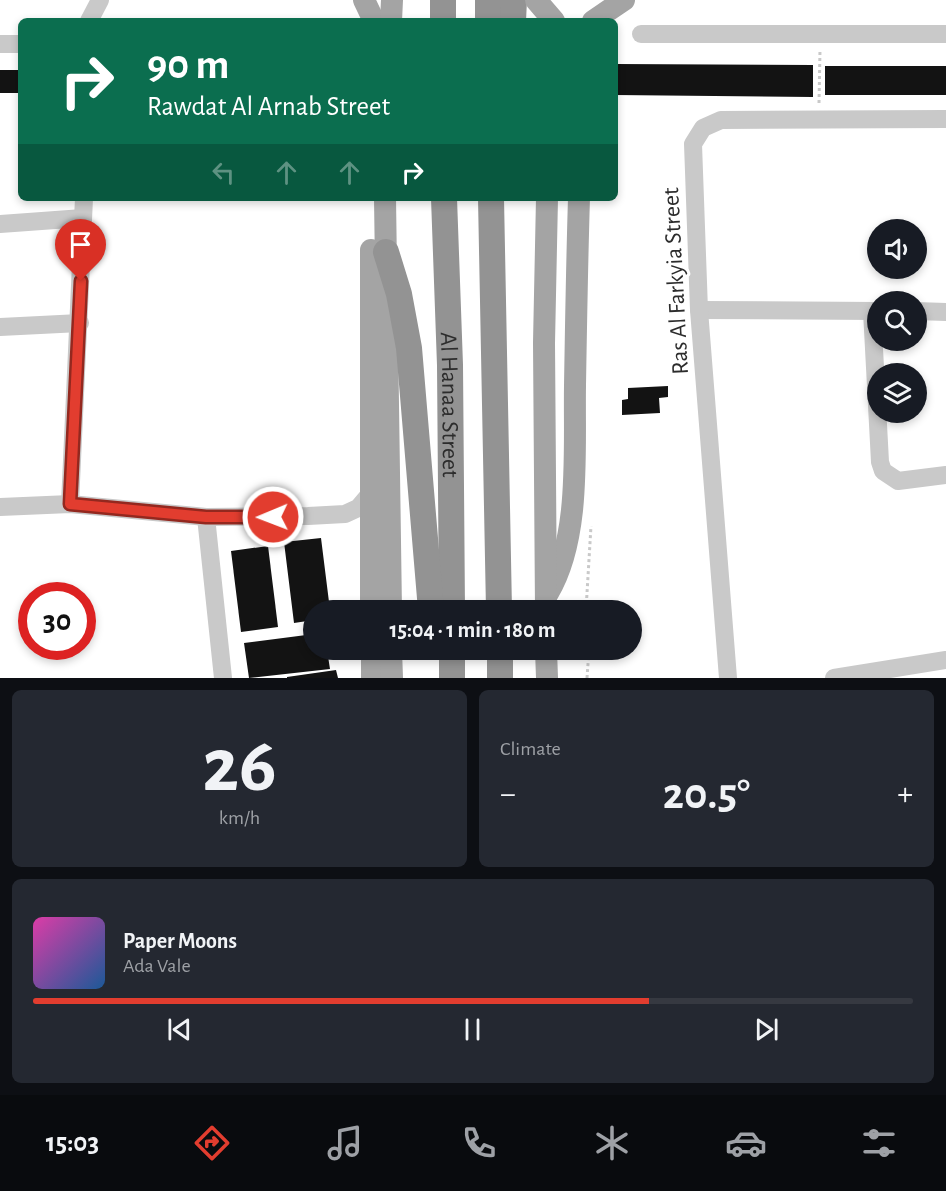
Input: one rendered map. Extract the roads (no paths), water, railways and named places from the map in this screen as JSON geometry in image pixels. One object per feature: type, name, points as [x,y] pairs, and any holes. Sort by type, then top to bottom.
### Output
[{"type":"highway","points":[[443,0],[443,18]]},
{"type":"highway","points":[[488,0],[488,18]]},
{"type":"highway","points":[[513,18],[514,0]]},
{"type":"highway","name":"Al Hanaa Street","points":[[444,201],[450,376],[452,600]]},
{"type":"highway","name":"Al Hanaa Street","points":[[491,201],[499,600]]},
{"type":"highway","points":[[386,252],[399,294],[409,348],[430,600]]},
{"type":"highway","points":[[500,660],[500,678]]},
{"type":"main road","points":[[364,0],[373,18]]},
{"type":"main road","points":[[373,0],[374,18]]},
{"type":"main road","points":[[391,18],[392,0]]},
{"type":"main road","points":[[536,0],[550,18]]},
{"type":"main road","points":[[550,0],[552,18]]},
{"type":"main road","points":[[597,18],[624,0]]},
{"type":"main road","points":[[371,600],[369,495],[372,201]]},
{"type":"main road","points":[[386,201],[391,600]]},
{"type":"main road","points":[[545,600],[544,343],[547,201]]},
{"type":"main road","points":[[547,600],[559,575],[565,554],[573,476],[579,201]]},
{"type":"main road","points":[[372,660],[372,678]]},
{"type":"main road","points":[[391,660],[392,678]]},
{"type":"main road","points":[[546,660],[547,678]]},
{"type":"street","points":[[79,0],[87,18]]},
{"type":"street","points":[[90,18],[99,0]]},
{"type":"street","points":[[641,34],[946,34]]},
{"type":"street","points":[[0,44],[18,44]]},
{"type":"street","name":"Ras Al Farkyia Street","points":[[728,678],[699,310],[693,154],[697,135],[703,128],[721,120],[946,119]]},
{"type":"street","points":[[70,504],[84,201]]},
{"type":"street","points":[[0,224],[83,218]]},
{"type":"street","points":[[699,310],[867,311]]},
{"type":"street","points":[[927,311],[946,312]]},
{"type":"street","points":[[0,327],[80,323]]},
{"type":"street","points":[[876,351],[880,462],[883,471],[898,481],[946,475]]},
{"type":"street","points":[[0,507],[70,504],[206,517],[345,514],[358,508],[369,495]]},
{"type":"street","points":[[206,517],[223,678]]},
{"type":"street","points":[[839,678],[946,660]]}]
